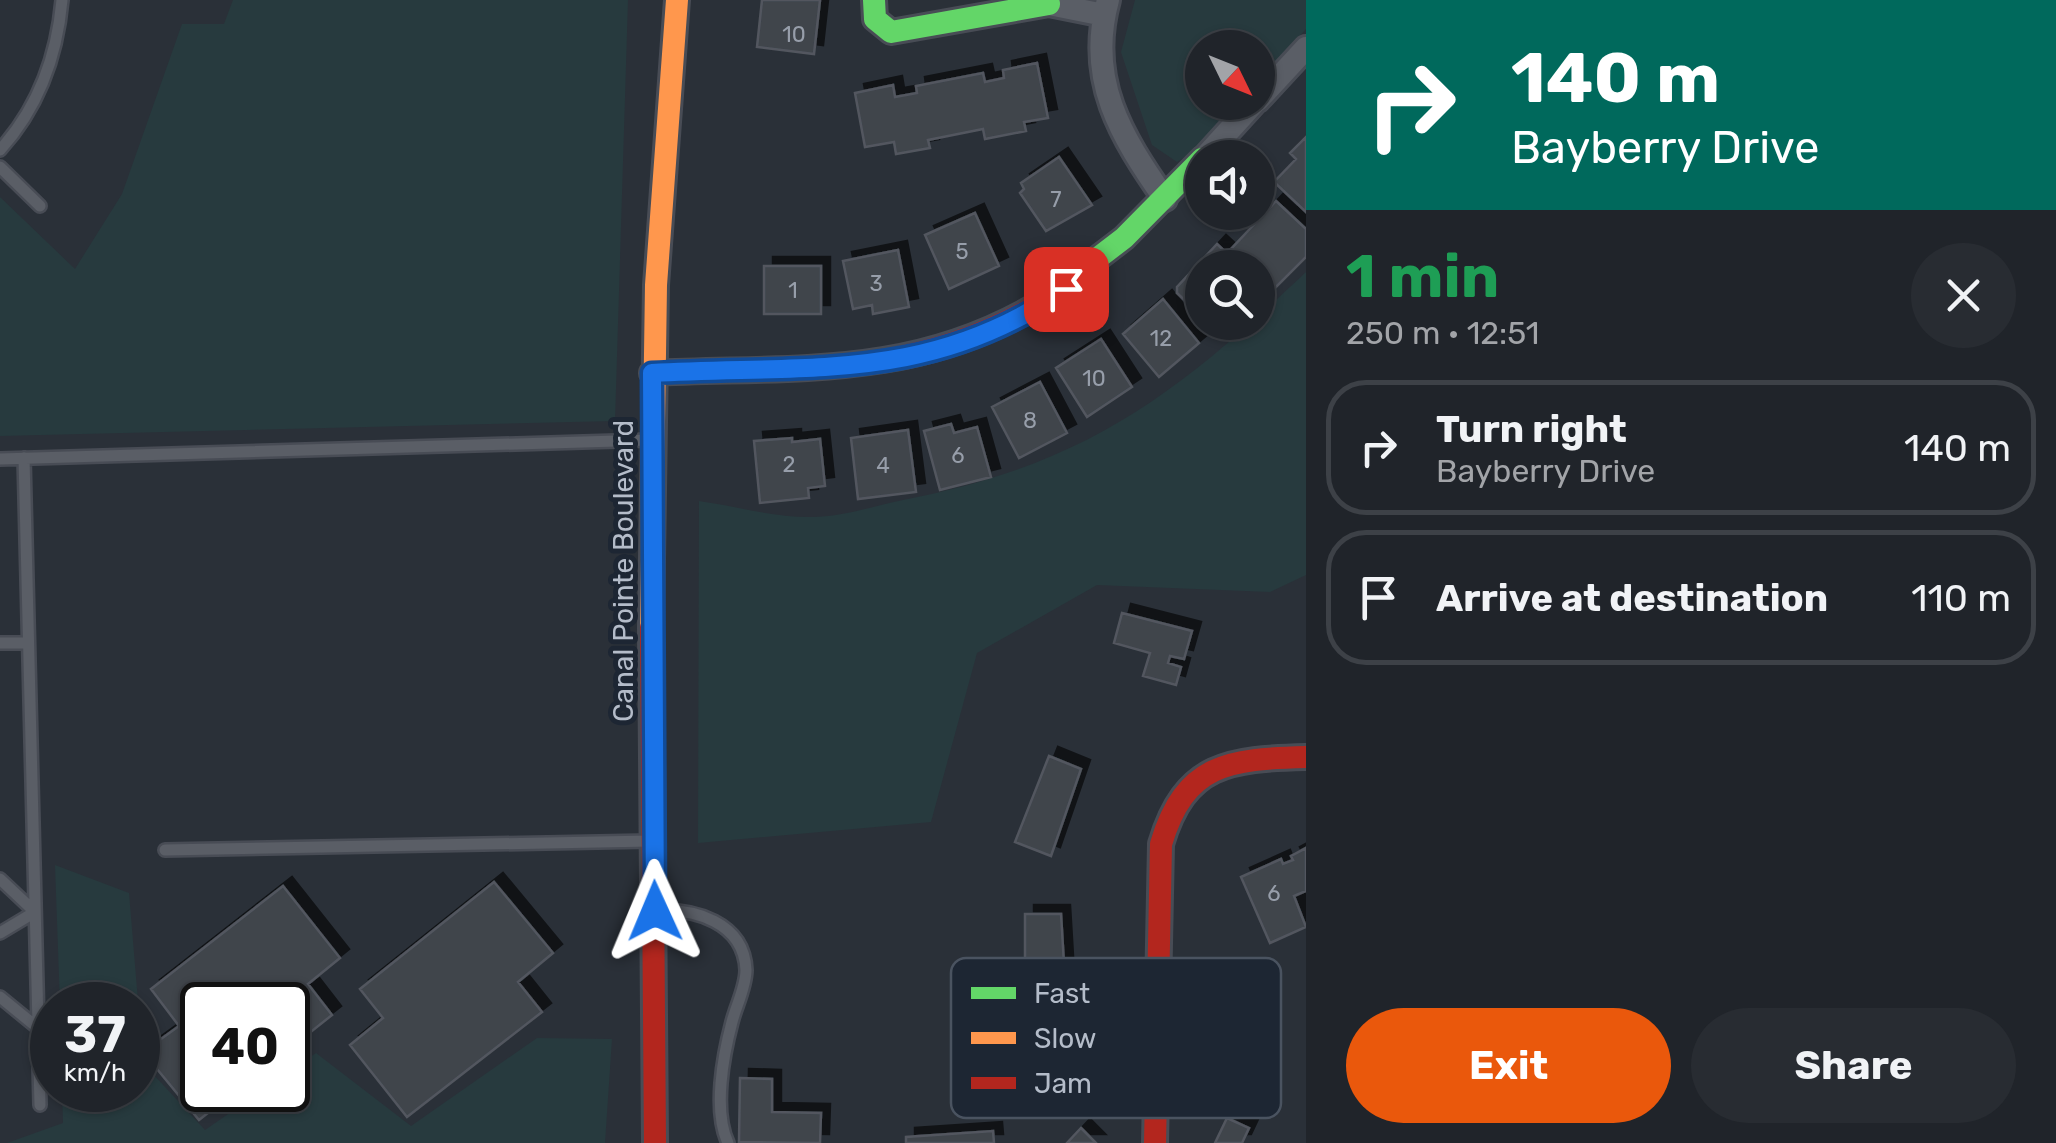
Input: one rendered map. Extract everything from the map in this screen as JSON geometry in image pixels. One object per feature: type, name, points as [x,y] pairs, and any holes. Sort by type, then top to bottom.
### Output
[{"type":"street","name":"Canal Pointe Boulevard","points":[[654,1143],[652,373],[658,214],[676,0]]},
{"type":"street","points":[[874,0],[875,19],[891,32],[1040,2],[1106,8],[1100,50],[1112,115],[1165,199]]},
{"type":"street","points":[[1275,81],[1306,48]]},
{"type":"street","points":[[1220,140],[1238,120]]},
{"type":"street","points":[[652,373],[842,369],[896,362],[950,348],[1001,327],[1072,285],[1130,237],[1185,177]]},
{"type":"street","points":[[1159,958],[1161,844],[1166,820],[1194,780],[1241,758],[1306,757]]},
{"type":"street","points":[[1155,1143],[1156,1118]]},
{"type":"lane","points":[[0,150],[23,122],[52,62],[62,0]]},
{"type":"lane","points":[[0,167],[40,206]]},
{"type":"lane","points":[[0,459],[652,440]]},
{"type":"lane","points":[[24,458],[37,982]]},
{"type":"lane","points":[[0,642],[28,642]]},
{"type":"lane","points":[[165,850],[654,841]]},
{"type":"lane","points":[[0,879],[35,912]]},
{"type":"lane","points":[[655,911],[702,913],[724,928],[743,952],[746,974],[724,1064],[722,1129],[728,1143]]},
{"type":"lane","points":[[0,933],[35,912]]},
{"type":"lane","points":[[0,997],[30,1021]]},
{"type":"green space","points":[[233,0],[628,0],[615,421],[0,436],[0,197],[75,269],[122,194],[182,24],[224,24]]},
{"type":"green space","points":[[1135,0],[1306,0],[1306,29],[1275,63],[1275,30],[1185,30],[1185,120],[1222,120],[1204,140],[1185,140],[1185,157],[1177,162],[1152,145],[1121,52]]},
{"type":"green space","points":[[1306,272],[1306,575],[1270,592],[1097,585],[977,653],[931,822],[698,843],[699,501],[784,516],[823,517],[968,485],[1025,467],[1125,419],[1170,389],[1230,340],[1275,340],[1275,300]]},
{"type":"green space","points":[[55,865],[129,893],[136,982],[59,982]]},
{"type":"green space","points":[[537,1038],[612,1039],[605,1143],[7,1143],[63,1123],[63,1112],[160,1112],[160,1082],[180,1103],[180,1112],[188,1112],[205,1130],[231,1112],[310,1112],[310,1057],[316,1053],[411,1126]]},
{"type":"building","points":[[762,0],[820,0],[814,54],[757,47]]},
{"type":"building","points":[[1037,63],[1048,118],[1024,122],[1026,131],[985,139],[983,129],[928,140],[930,148],[896,154],[894,142],[865,147],[855,93],[893,85],[895,97],[917,93],[916,86],[983,73],[985,82],[1004,78],[1003,70]]},
{"type":"building","points":[[1306,137],[1306,212],[1275,183],[1296,159],[1290,153]]},
{"type":"building","points":[[1059,157],[1092,205],[1046,231],[1020,193],[1024,189],[1021,183]]},
{"type":"building","points":[[1275,202],[1306,229],[1306,257],[1275,288],[1275,250],[1232,248],[1249,230],[1275,230]]},
{"type":"building","points":[[975,213],[999,266],[949,289],[925,235]]},
{"type":"building","points":[[898,250],[909,307],[873,314],[872,305],[853,309],[843,261]]},
{"type":"building","points":[[764,266],[821,266],[821,314],[764,314]]},
{"type":"building","points":[[1185,278],[1185,301],[1177,293]]},
{"type":"building","points":[[1163,299],[1185,326],[1185,340],[1199,343],[1159,377],[1123,334]]},
{"type":"building","points":[[1101,339],[1132,387],[1087,417],[1056,368]]},
{"type":"building","points":[[1040,382],[1067,433],[1019,458],[992,407]]},
{"type":"building","points":[[951,424],[954,433],[977,427],[991,477],[940,490],[924,431]]},
{"type":"building","points":[[908,430],[916,492],[858,499],[851,438]]},
{"type":"building","points":[[792,438],[792,442],[820,439],[825,486],[808,488],[809,498],[760,503],[754,441]]},
{"type":"building","points":[[1122,613],[1192,631],[1184,659],[1170,656],[1168,663],[1181,667],[1176,685],[1143,676],[1150,653],[1114,643]]},
{"type":"building","points":[[1049,756],[1081,769],[1051,856],[1015,842]]},
{"type":"building","points":[[1306,848],[1306,891],[1294,896],[1306,927],[1270,943],[1241,877],[1281,859],[1283,864],[1293,860],[1291,856]]},
{"type":"building","points":[[494,882],[553,953],[518,982],[542,1012],[407,1117],[350,1045],[383,1018],[360,989]]},
{"type":"building","points":[[283,886],[340,958],[310,982],[180,982],[180,1097],[160,1073],[160,1040],[179,1026],[160,1001],[160,982]]},
{"type":"building","points":[[1025,914],[1061,914],[1064,958],[1025,958]]},
{"type":"building","points":[[310,987],[332,1015],[310,1032]]},
{"type":"building","points":[[740,1078],[772,1079],[772,1112],[821,1113],[820,1143],[739,1142]]},
{"type":"building","points":[[192,1112],[209,1112],[199,1120]]},
{"type":"building","points":[[1227,1118],[1249,1128],[1242,1143],[1215,1143]]},
{"type":"building","points":[[1081,1128],[1096,1143],[1067,1143]]},
{"type":"building","points":[[993,1131],[994,1143],[906,1143],[906,1137]]},
{"type":"traffic: fast","points":[[874,0],[875,19],[891,32],[1049,4],[1032,0]]},
{"type":"traffic: fast","points":[[1034,307],[1124,238],[1185,176]]},
{"type":"traffic: slow","points":[[651,628],[656,285],[677,0]]},
{"type":"traffic: jam","points":[[652,373],[801,368],[894,358],[987,331],[1034,307]]},
{"type":"traffic: jam","points":[[651,628],[655,1143]]},
{"type":"traffic: jam","points":[[1159,958],[1161,844],[1183,797],[1197,781],[1233,764],[1306,757]]},
{"type":"traffic: jam","points":[[1155,1143],[1156,1118]]},
{"type":"route","points":[[655,911],[652,373],[842,369],[896,362],[950,348],[1001,327],[1066,289]]}]
